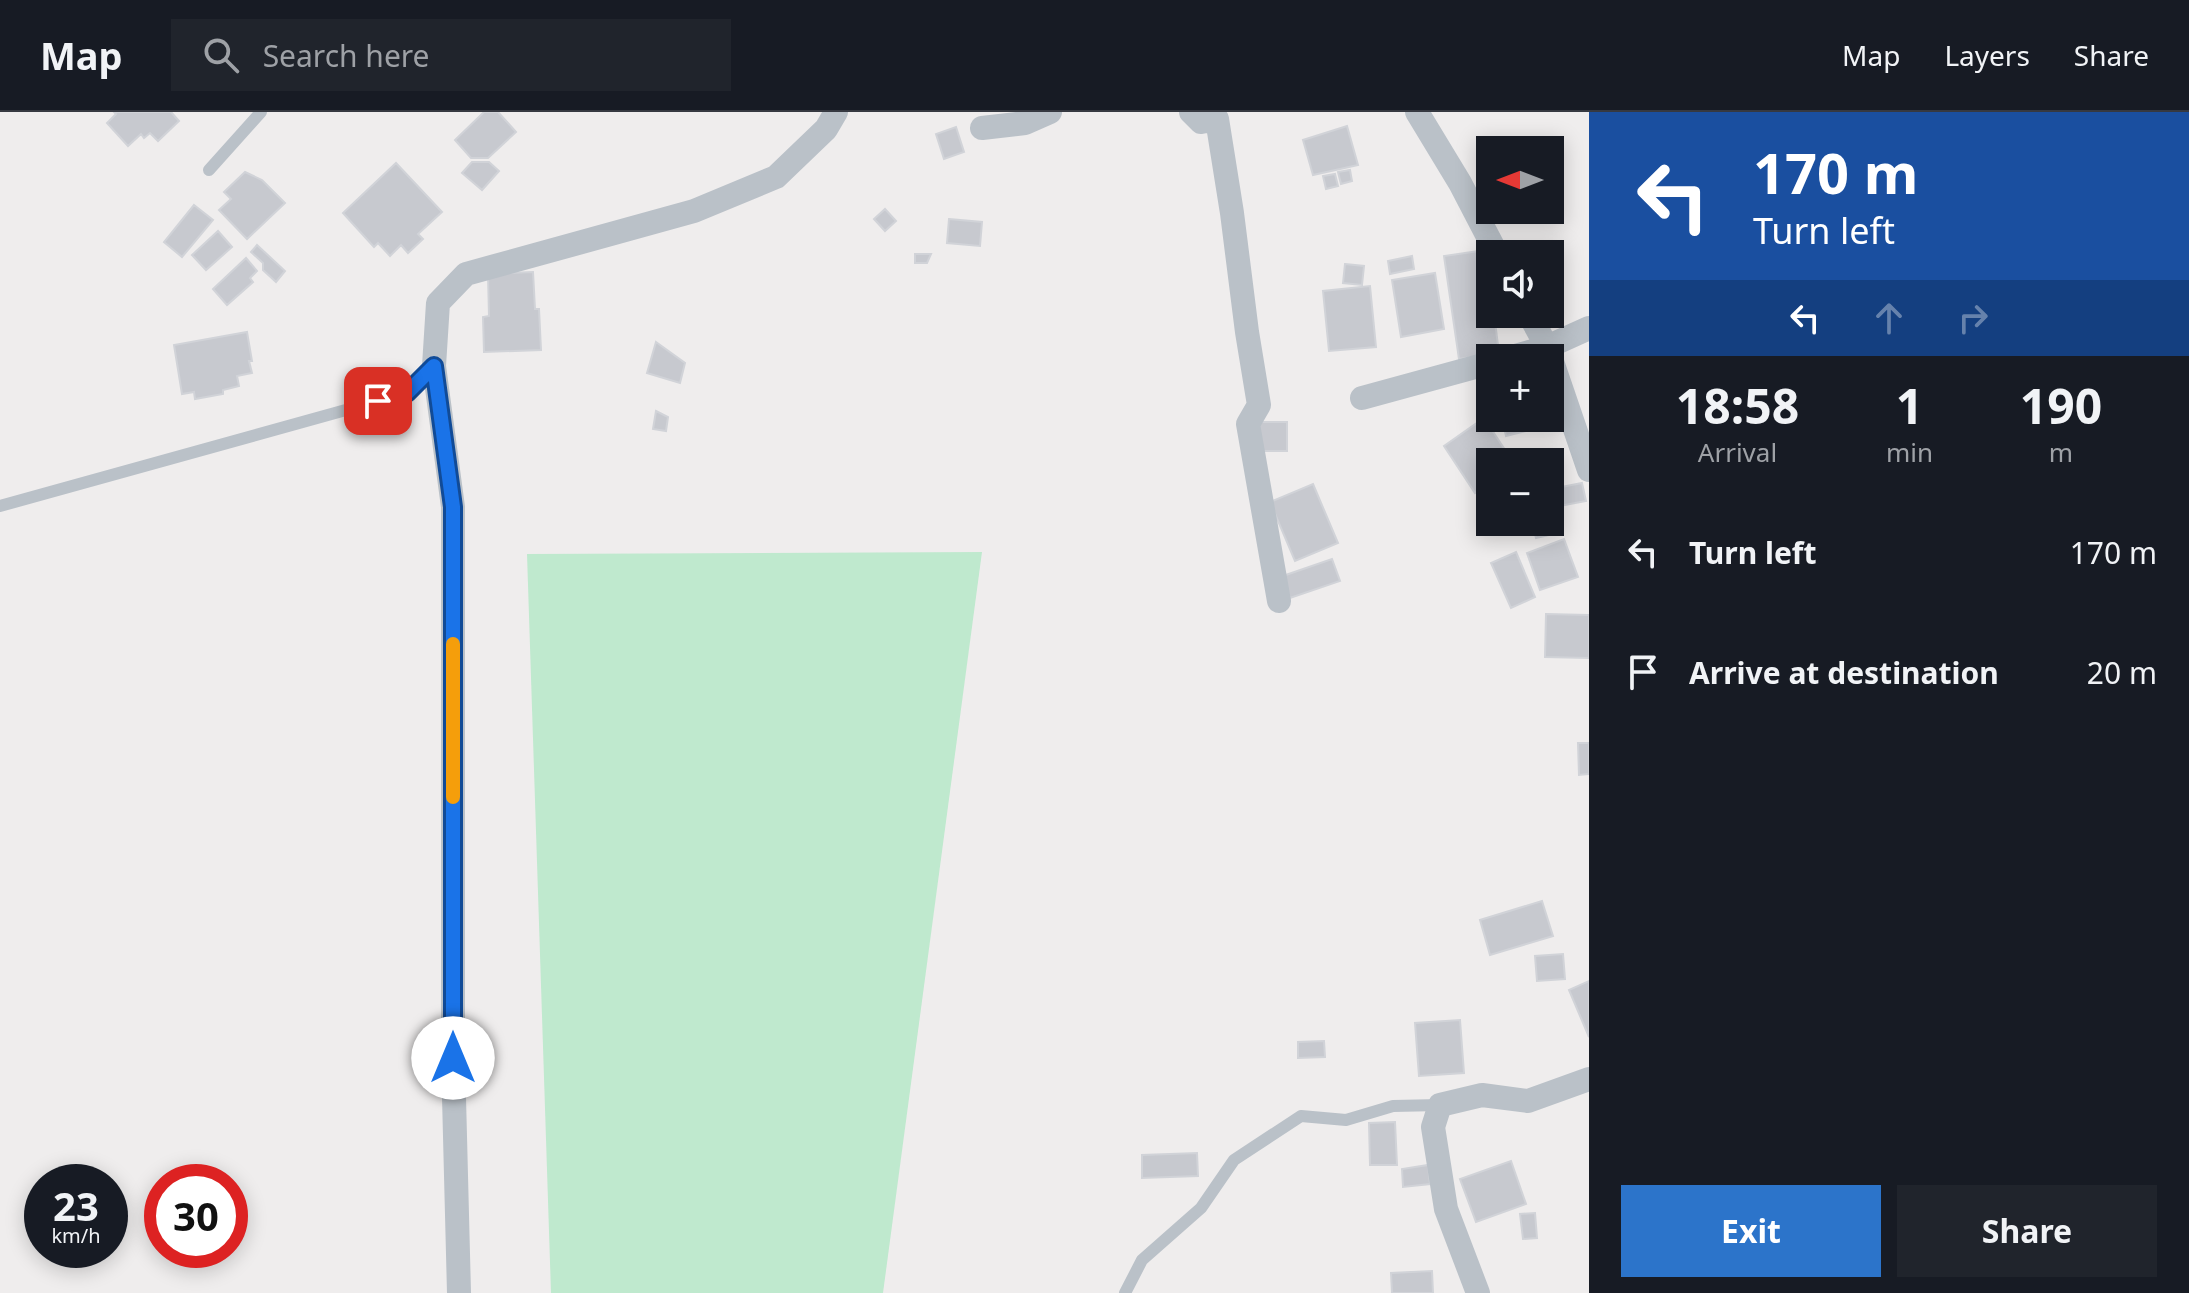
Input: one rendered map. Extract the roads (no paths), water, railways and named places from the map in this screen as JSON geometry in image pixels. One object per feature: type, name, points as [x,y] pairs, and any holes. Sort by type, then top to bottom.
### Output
[{"type":"street","points":[[459,1293],[453,1058],[453,507],[434,366],[438,303],[466,274],[694,211],[776,177],[826,129],[836,112]]},
{"type":"street","points":[[982,128],[1025,123],[1050,112]]},
{"type":"street","points":[[1191,112],[1201,122],[1217,119],[1259,405],[1248,424],[1279,601]]},
{"type":"street","points":[[1417,112],[1490,240]]},
{"type":"street","points":[[1554,344],[1589,328]]},
{"type":"street","points":[[1362,398],[1476,367]]},
{"type":"street","points":[[1564,397],[1589,470]]},
{"type":"street","points":[[1478,1293],[1446,1209],[1433,1127],[1440,1105],[1482,1095],[1528,1101],[1589,1079]]},
{"type":"lane","points":[[209,170],[261,112]]},
{"type":"lane","points":[[0,506],[407,393],[434,366]]},
{"type":"lane","points":[[1125,1293],[1142,1260],[1201,1208],[1234,1160],[1301,1116],[1346,1120],[1393,1106],[1440,1105]]}]
